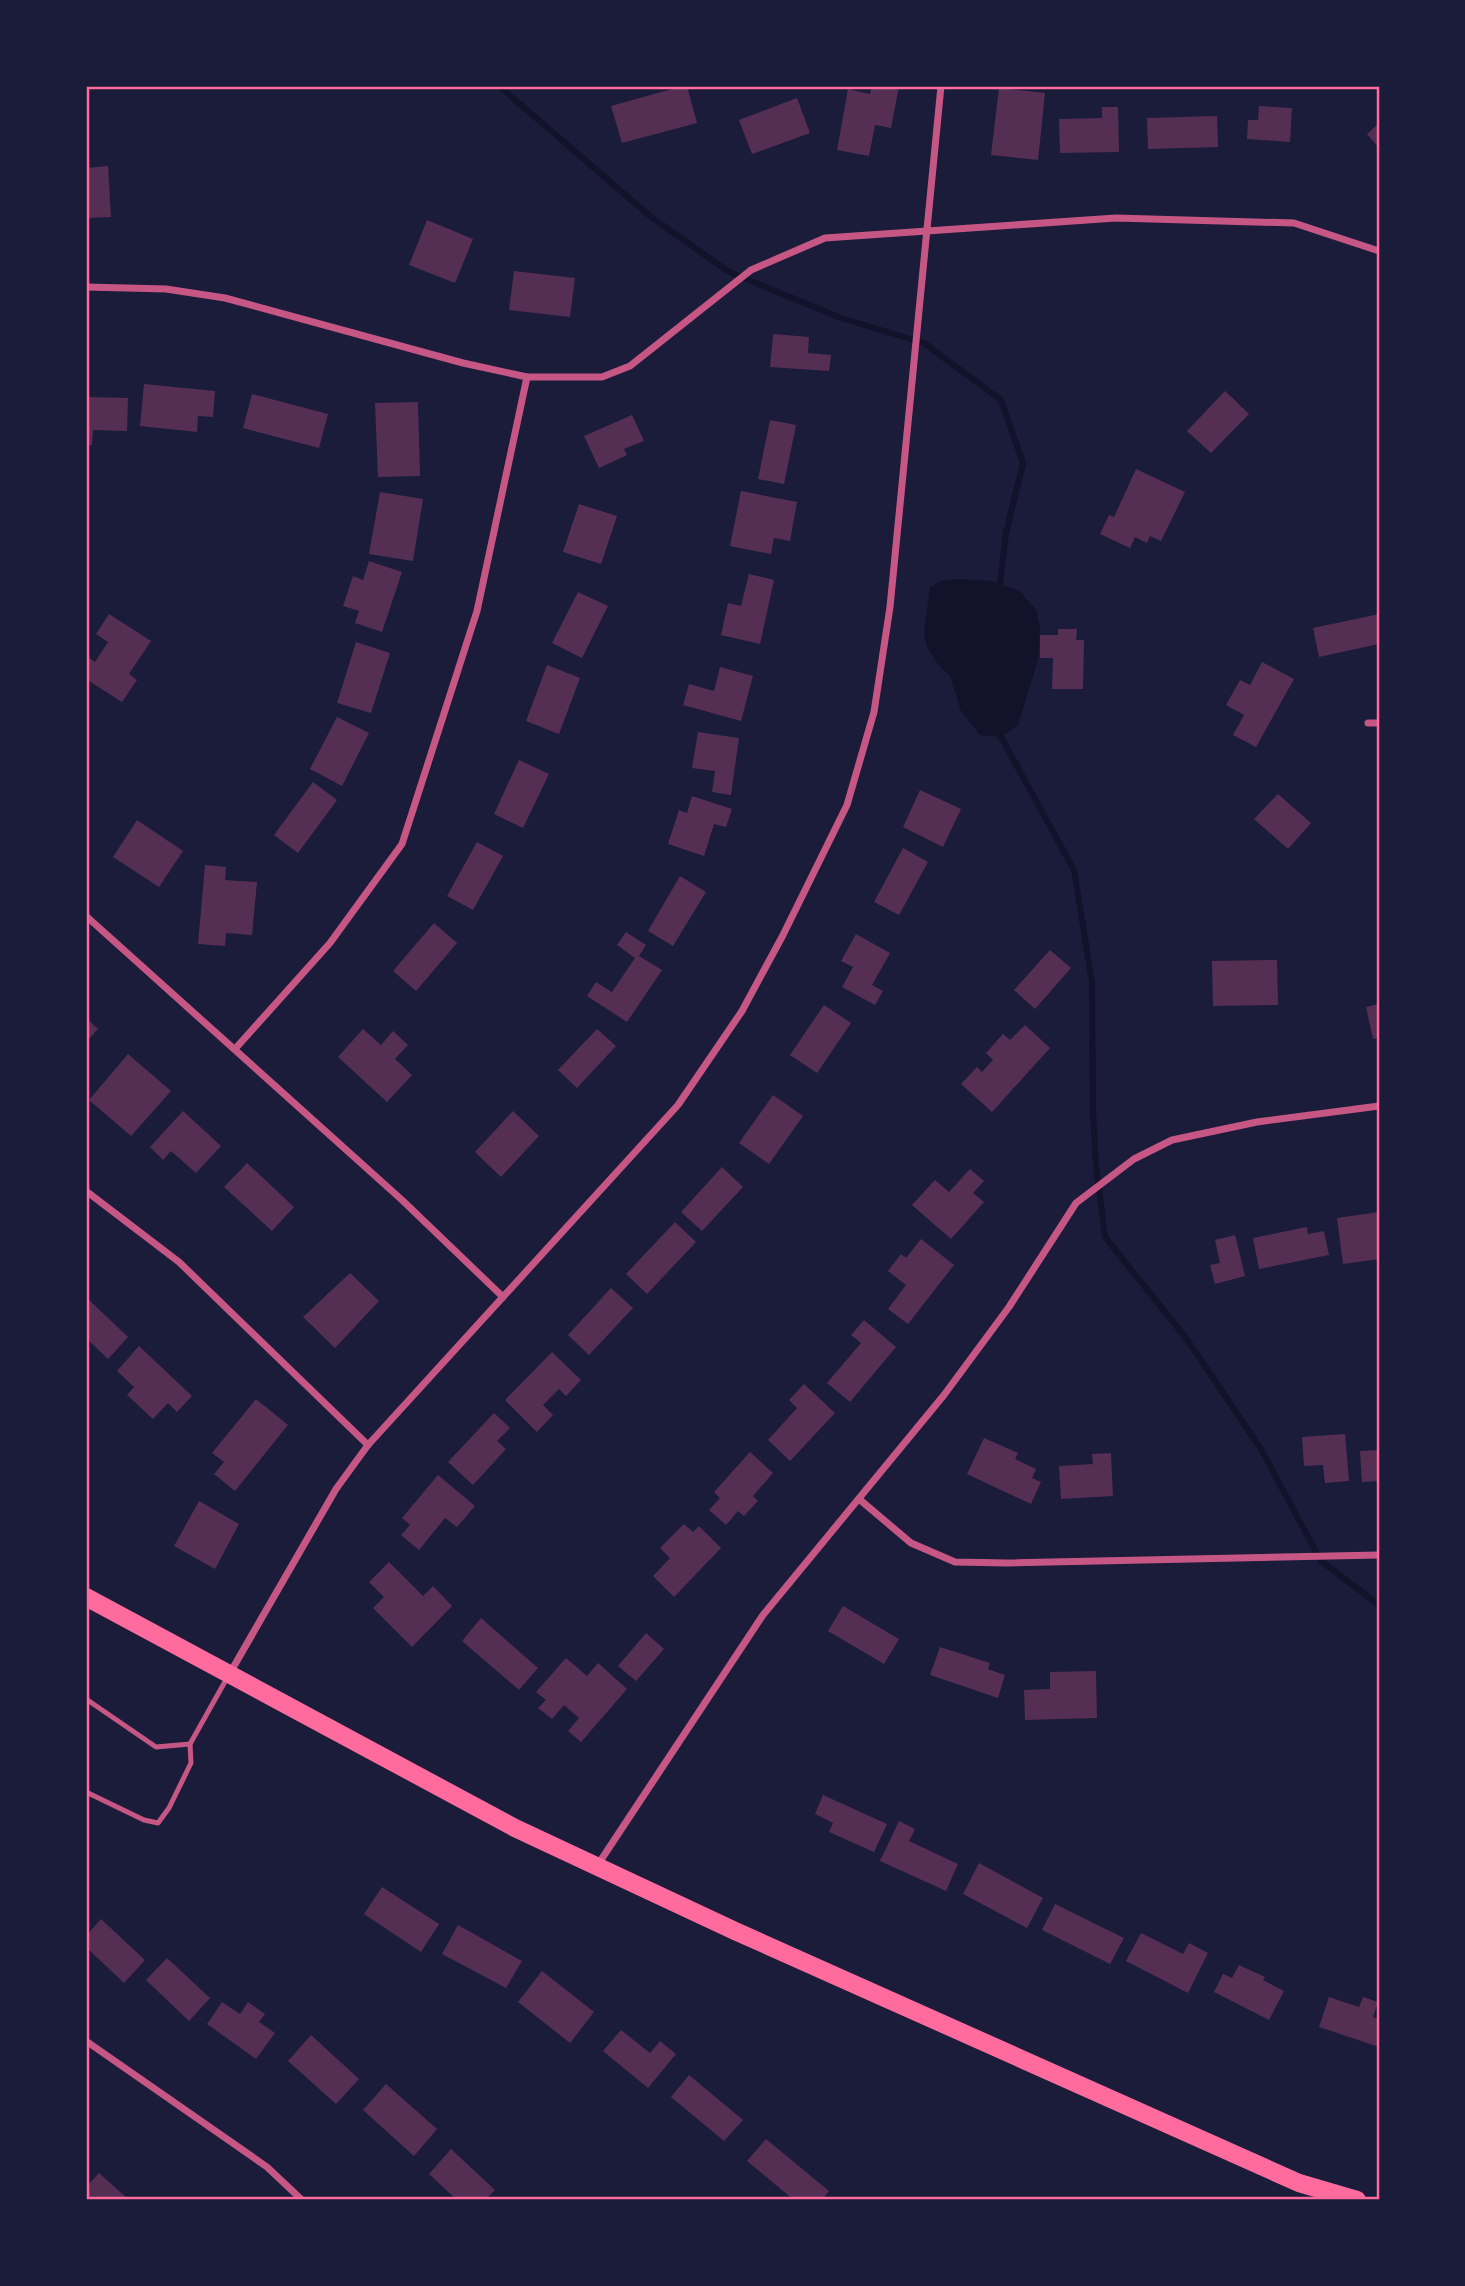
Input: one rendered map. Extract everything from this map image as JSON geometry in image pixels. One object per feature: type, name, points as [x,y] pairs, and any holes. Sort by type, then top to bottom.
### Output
[{"type":"main road","points":[[86,1597],[491,1815],[597,1867],[1299,2183],[1357,2200]]},
{"type":"street","points":[[229,1674],[336,1489],[368,1445],[678,1105],[742,1011],[847,805],[874,712],[890,607],[942,86]]},
{"type":"street","points":[[86,287],[166,289],[225,298],[463,363],[527,377],[602,377],[630,366],[751,270],[825,238],[1116,218],[1294,223],[1379,251]]},
{"type":"street","points":[[234,1049],[330,943],[402,844],[477,611],[527,377]]},
{"type":"street","points":[[1368,723],[1379,723]]},
{"type":"street","points":[[86,916],[402,1200],[503,1297]]},
{"type":"street","points":[[597,1867],[763,1615],[944,1395],[1009,1307],[1076,1203],[1134,1159],[1172,1140],[1257,1122],[1379,1106]]},
{"type":"street","points":[[86,1191],[179,1262],[368,1445]]},
{"type":"street","points":[[859,1499],[911,1543],[955,1562],[1379,1555]]},
{"type":"street","points":[[86,2042],[267,2167],[302,2200]]},
{"type":"lane","points":[[86,1792],[158,1823],[169,1808],[191,1763],[190,1744],[229,1674]]},
{"type":"lane","points":[[86,1699],[156,1747],[190,1744]]},
{"type":"shaded area","points":[[941,581],[991,581],[1018,590],[1036,609],[1040,628],[1038,659],[1018,725],[1001,737],[980,735],[961,711],[950,676],[927,647],[924,633],[930,587]]},
{"type":"building","points":[[687,86],[697,123],[622,143],[611,106]]},
{"type":"building","points":[[872,86],[899,86],[891,128],[875,125],[869,156],[837,150],[848,89],[870,94]]},
{"type":"building","points":[[999,88],[1045,93],[1038,160],[991,155]]},
{"type":"building","points":[[797,98],[810,133],[752,154],[739,120]]},
{"type":"building","points":[[1259,106],[1292,108],[1290,142],[1247,139],[1248,120],[1258,120]]},
{"type":"building","points":[[1102,107],[1118,107],[1119,152],[1060,153],[1059,119],[1102,118]]},
{"type":"building","points":[[1217,116],[1218,147],[1148,149],[1147,118]]},
{"type":"building","points":[[1379,123],[1379,148],[1367,134]]},
{"type":"building","points":[[108,166],[111,217],[86,218],[86,168]]},
{"type":"building","points":[[427,220],[473,239],[455,283],[409,265]]},
{"type":"building","points":[[514,271],[575,278],[570,317],[509,310]]},
{"type":"building","points":[[773,334],[809,337],[808,353],[831,355],[829,371],[770,367]]},
{"type":"building","points":[[144,384],[215,391],[213,417],[198,416],[197,432],[140,426]]},
{"type":"building","points":[[1225,391],[1249,414],[1211,453],[1187,431]]},
{"type":"building","points":[[252,394],[328,414],[319,448],[243,428]]},
{"type":"building","points":[[86,397],[128,398],[127,431],[93,430],[92,445],[86,445]]},
{"type":"building","points":[[418,402],[420,476],[378,477],[375,403]]},
{"type":"building","points":[[632,415],[644,441],[624,449],[627,455],[599,468],[584,436]]},
{"type":"building","points":[[770,420],[796,425],[784,484],[758,479]]},
{"type":"building","points":[[1136,469],[1185,492],[1161,541],[1150,536],[1147,543],[1135,537],[1130,548],[1100,534],[1109,515],[1114,517]]},
{"type":"building","points":[[741,491],[797,502],[790,541],[774,538],[771,554],[730,546]]},
{"type":"building","points":[[380,492],[423,499],[413,561],[369,554]]},
{"type":"building","points":[[579,504],[617,516],[601,564],[563,552]]},
{"type":"building","points":[[369,561],[402,572],[382,632],[355,623],[359,611],[343,606],[353,576],[363,580]]},
{"type":"building","points":[[749,574],[774,580],[760,644],[721,635],[728,603],[741,606]]},
{"type":"building","points":[[578,592],[608,606],[582,658],[552,643]]},
{"type":"building","points":[[109,614],[151,641],[129,674],[137,680],[122,702],[86,679],[86,656],[95,662],[108,642],[96,634]]},
{"type":"building","points":[[1379,614],[1379,644],[1319,657],[1313,628]]},
{"type":"building","points":[[1058,629],[1077,629],[1076,640],[1084,640],[1083,689],[1052,689],[1053,658],[1040,658],[1040,635],[1058,635]]},
{"type":"building","points":[[356,642],[390,653],[371,713],[337,703]]},
{"type":"building","points":[[1262,662],[1294,679],[1256,747],[1233,735],[1244,715],[1226,705],[1240,680],[1250,685]]},
{"type":"building","points":[[547,665],[580,678],[559,734],[526,721]]},
{"type":"building","points":[[720,667],[753,676],[741,721],[683,705],[689,684],[714,691]]},
{"type":"building","points":[[337,717],[369,733],[342,786],[310,769]]},
{"type":"building","points":[[698,732],[739,738],[731,795],[712,792],[715,771],[692,768]]},
{"type":"building","points":[[519,760],[549,774],[523,828],[494,814]]},
{"type":"building","points":[[313,782],[337,800],[298,853],[274,835]]},
{"type":"building","points":[[920,790],[961,809],[943,847],[903,827]]},
{"type":"building","points":[[1278,794],[1311,823],[1288,849],[1254,819]]},
{"type":"building","points":[[692,796],[732,809],[726,827],[714,824],[704,856],[668,844],[679,810],[687,813]]},
{"type":"building","points":[[137,820],[183,851],[159,887],[113,857]]},
{"type":"building","points":[[477,842],[503,856],[473,910],[447,896]]},
{"type":"building","points":[[903,848],[928,862],[899,915],[874,902]]},
{"type":"building","points":[[205,865],[226,867],[225,880],[257,882],[252,935],[226,933],[225,946],[198,944]]},
{"type":"building","points":[[680,876],[706,892],[673,946],[648,931]]},
{"type":"building","points":[[434,923],[457,943],[416,991],[393,971]]},
{"type":"building","points":[[626,932],[646,945],[639,956],[662,970],[627,1022],[587,996],[596,982],[612,992],[635,958],[617,945]]},
{"type":"building","points":[[856,934],[890,953],[872,985],[883,991],[875,1005],[842,987],[853,967],[841,961]]},
{"type":"building","points":[[1050,950],[1071,968],[1035,1009],[1014,990]]},
{"type":"building","points":[[1277,960],[1278,1005],[1213,1006],[1212,961]]},
{"type":"building","points":[[1379,1004],[1379,1038],[1373,1039],[1366,1007]]},
{"type":"building","points":[[824,1005],[851,1023],[817,1073],[790,1055]]},
{"type":"building","points":[[86,1018],[98,1029],[86,1042]]},
{"type":"building","points":[[1025,1025],[1050,1048],[992,1112],[961,1084],[977,1067],[982,1072],[993,1060],[986,1053],[1003,1034],[1010,1040]]},
{"type":"building","points":[[363,1029],[381,1045],[393,1031],[408,1045],[395,1059],[412,1075],[387,1102],[338,1057]]},
{"type":"building","points":[[597,1029],[616,1046],[577,1088],[558,1070]]},
{"type":"building","points":[[128,1054],[171,1091],[131,1136],[89,1100]]},
{"type":"building","points":[[773,1095],[803,1116],[769,1164],[739,1143]]},
{"type":"building","points":[[183,1111],[221,1146],[196,1173],[171,1151],[163,1160],[150,1147]]},
{"type":"building","points":[[513,1111],[539,1136],[501,1177],[475,1152]]},
{"type":"building","points":[[247,1163],[294,1207],[272,1231],[224,1187]]},
{"type":"building","points":[[722,1167],[743,1187],[702,1231],[681,1212]]},
{"type":"building","points":[[970,1169],[984,1181],[973,1193],[984,1202],[951,1239],[912,1205],[935,1180],[949,1192]]},
{"type":"building","points":[[1379,1212],[1379,1259],[1343,1264],[1337,1218]]},
{"type":"building","points":[[675,1222],[696,1242],[647,1294],[626,1274]]},
{"type":"building","points":[[1307,1227],[1308,1234],[1324,1231],[1329,1255],[1259,1269],[1253,1238]]},
{"type":"building","points":[[1235,1235],[1245,1276],[1215,1284],[1210,1265],[1220,1263],[1215,1240]]},
{"type":"building","points":[[921,1239],[954,1265],[908,1324],[888,1309],[906,1285],[888,1271],[901,1254],[906,1258]]},
{"type":"building","points":[[350,1273],[379,1301],[335,1348],[303,1317]]},
{"type":"building","points":[[611,1288],[633,1308],[589,1355],[568,1335]]},
{"type":"building","points":[[86,1297],[128,1337],[108,1359],[86,1338]]},
{"type":"building","points":[[864,1320],[896,1347],[850,1402],[827,1383],[861,1343],[851,1335]]},
{"type":"building","points":[[139,1346],[192,1396],[177,1412],[168,1403],[153,1419],[127,1395],[134,1387],[117,1371]]},
{"type":"building","points":[[552,1352],[581,1380],[566,1396],[559,1389],[543,1405],[553,1415],[537,1432],[505,1400]]},
{"type":"building","points":[[804,1384],[835,1413],[790,1461],[768,1440],[797,1408],[789,1400]]},
{"type":"building","points":[[256,1399],[288,1425],[235,1491],[214,1474],[224,1462],[212,1453]]},
{"type":"building","points":[[494,1413],[510,1428],[497,1441],[506,1449],[473,1485],[448,1462]]},
{"type":"building","points":[[1345,1434],[1349,1481],[1325,1483],[1323,1465],[1304,1466],[1302,1437]]},
{"type":"building","points":[[984,1438],[1018,1453],[1015,1459],[1036,1469],[1032,1478],[1041,1482],[1031,1504],[967,1474]]},
{"type":"building","points":[[1379,1450],[1379,1481],[1362,1482],[1360,1451]]},
{"type":"building","points":[[750,1452],[773,1473],[753,1496],[758,1501],[744,1516],[738,1511],[726,1525],[709,1510],[720,1498],[714,1492]]},
{"type":"building","points":[[1111,1453],[1113,1496],[1061,1499],[1059,1466],[1093,1464],[1092,1454]]},
{"type":"building","points":[[438,1475],[475,1506],[457,1527],[445,1518],[419,1550],[401,1535],[410,1525],[402,1518]]},
{"type":"building","points":[[199,1501],[239,1524],[215,1569],[174,1546]]},
{"type":"building","points":[[684,1524],[693,1532],[699,1526],[721,1548],[674,1597],[653,1576],[670,1558],[660,1548]]},
{"type":"building","points":[[389,1562],[423,1596],[433,1586],[452,1606],[412,1647],[373,1608],[384,1597],[369,1582]]},
{"type":"building","points":[[843,1606],[899,1639],[884,1664],[828,1631]]},
{"type":"building","points":[[481,1618],[538,1668],[519,1690],[462,1641]]},
{"type":"building","points":[[646,1633],[664,1649],[636,1681],[618,1666]]},
{"type":"building","points":[[940,1647],[990,1663],[988,1669],[1005,1675],[998,1698],[930,1675]]},
{"type":"building","points":[[566,1658],[587,1676],[598,1663],[627,1689],[581,1742],[568,1731],[579,1718],[564,1705],[552,1719],[538,1708],[546,1700],[536,1692]]},
{"type":"building","points":[[1096,1671],[1097,1718],[1025,1720],[1024,1690],[1050,1689],[1050,1672]]},
{"type":"building","points":[[823,1795],[887,1824],[874,1852],[829,1832],[833,1823],[815,1814]]},
{"type":"building","points":[[899,1821],[915,1829],[909,1841],[958,1864],[946,1891],[880,1861]]},
{"type":"building","points":[[979,1863],[1043,1898],[1027,1928],[963,1894]]},
{"type":"building","points":[[382,1887],[439,1924],[421,1952],[364,1914]]},
{"type":"building","points":[[1055,1904],[1124,1938],[1110,1964],[1042,1930]]},
{"type":"building","points":[[101,1919],[145,1960],[124,1983],[86,1947],[86,1936]]},
{"type":"building","points":[[458,1925],[522,1961],[506,1988],[442,1954]]},
{"type":"building","points":[[1141,1933],[1183,1954],[1189,1943],[1208,1953],[1188,1993],[1126,1961]]},
{"type":"building","points":[[167,1958],[210,1998],[189,2021],[146,1980]]},
{"type":"building","points":[[1239,1965],[1265,1977],[1263,1980],[1284,1991],[1269,2020],[1214,1992],[1223,1974],[1232,1978]]},
{"type":"building","points":[[542,1971],[594,2012],[570,2043],[518,2002]]},
{"type":"building","points":[[1329,1997],[1359,2007],[1363,1997],[1378,2002],[1373,2017],[1379,2019],[1379,2047],[1319,2027]]},
{"type":"building","points":[[222,2002],[240,2014],[248,2002],[265,2014],[259,2022],[275,2033],[256,2059],[207,2024]]},
{"type":"building","points":[[621,2030],[650,2053],[660,2041],[676,2054],[648,2088],[603,2051]]},
{"type":"building","points":[[311,2035],[359,2079],[336,2104],[288,2061]]},
{"type":"building","points":[[689,2075],[743,2120],[724,2141],[671,2097]]},
{"type":"building","points":[[386,2084],[437,2129],[414,2156],[363,2110]]},
{"type":"building","points":[[766,2139],[829,2191],[822,2200],[794,2200],[747,2161]]},
{"type":"building","points":[[451,2149],[495,2190],[485,2200],[457,2200],[429,2174]]},
{"type":"building","points":[[99,2173],[129,2200],[93,2200],[86,2194],[86,2187]]},
{"type":"waterway","points":[[499,86],[651,217],[729,272],[841,318],[924,343],[1001,400],[1023,463],[1006,533],[1000,584]]},
{"type":"waterway","points":[[1001,737],[1074,870],[1092,982],[1093,1111],[1096,1165],[1105,1237],[1186,1338],[1261,1449],[1321,1561],[1379,1605]]}]
